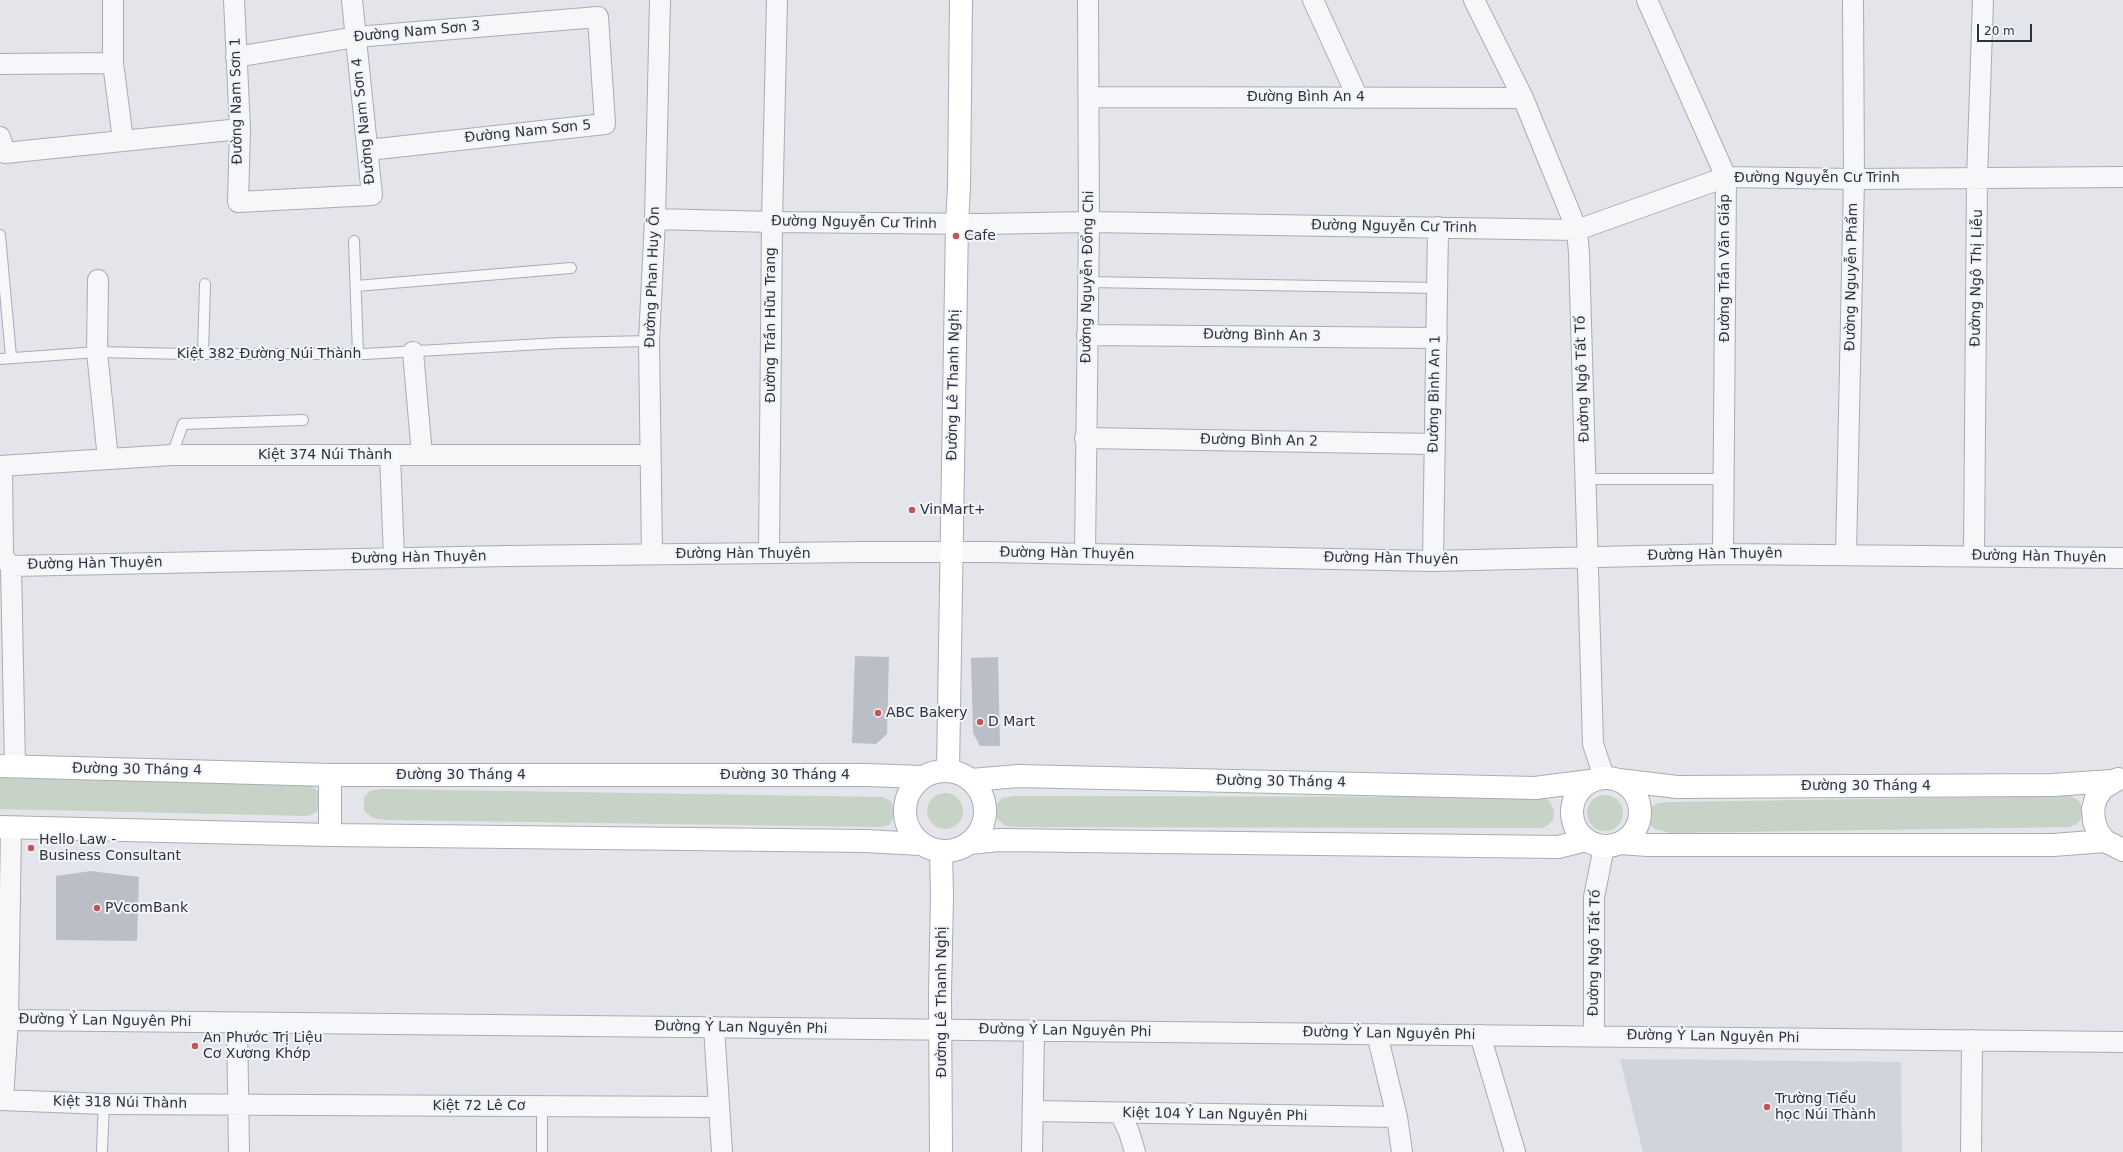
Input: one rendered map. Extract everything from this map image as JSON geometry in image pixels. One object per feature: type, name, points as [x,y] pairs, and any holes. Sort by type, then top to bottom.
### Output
[{"type":"street","points":[[113,0],[113,64],[123,140]]},
{"type":"street","name":"Đường Nam Sơn 1","points":[[234,0],[240,129],[238,202],[372,195]]},
{"type":"street","name":"Đường Nam Sơn 4","points":[[352,0],[372,195]]},
{"type":"street","name":"Đường Phan Huy Ôn","points":[[652,554],[649,341],[655,218],[660,0]]},
{"type":"street","name":"Đường Trần Hữu Trang","points":[[770,553],[772,222],[778,0]]},
{"type":"street","name":"Đường Lê Thanh Nghị","points":[[948,770],[961,0]]},
{"type":"street","name":"Đường Nguyễn Đổng Chi","points":[[1085,554],[1085,438],[1089,222],[1088,0]]},
{"type":"street","points":[[1313,0],[1358,98]]},
{"type":"street","name":"Đường Ngô Tất Tố","points":[[1474,0],[1523,98],[1576,230],[1579,253],[1593,744],[1604,779]]},
{"type":"street","name":"Đường Trần Văn Giáp","points":[[1647,0],[1726,177],[1723,554]]},
{"type":"street","name":"Đường Nguyễn Phẩm","points":[[1846,554],[1854,179],[1853,0]]},
{"type":"street","name":"Đường Ngô Thị Liễu","points":[[1974,555],[1978,178],[1983,0]]},
{"type":"street","name":"Đường Nam Sơn 3","points":[[236,57],[356,37],[598,17]]},
{"type":"street","name":"Đường Nam Sơn 5","points":[[368,150],[605,124],[598,17]]},
{"type":"street","points":[[0,64],[113,64]]},
{"type":"street","name":"Đường Bình An 4","points":[[1089,97],[1523,98]]},
{"type":"street","points":[[2,148],[123,140],[240,129]]},
{"type":"street","name":"Đường Nguyễn Cư Trinh","points":[[655,218],[772,222],[957,224],[1089,222],[1576,230],[1726,177],[1854,179],[2123,177]]},
{"type":"street","name":"Đường Bình An 1","points":[[1433,561],[1438,227]]},
{"type":"street","points":[[98,280],[97,352],[108,459]]},
{"type":"street","name":"Đường Bình An 3","points":[[1087,335],[1437,338]]},
{"type":"street","points":[[413,352],[422,455]]},
{"type":"street","name":"Đường Bình An 2","points":[[1085,438],[1434,444]]},
{"type":"street","name":"Kiệt 374 Núi Thành","points":[[1,466],[172,455],[650,455]]},
{"type":"street","points":[[390,455],[394,558]]},
{"type":"street","name":"Đường Hàn Thuyên","points":[[1,466],[3,557],[11,566],[8,766]]},
{"type":"street","name":"Đường Hàn Thuyên","points":[[11,566],[394,558],[770,553],[1085,554],[1433,561],[1723,554],[1974,555],[2123,558]]},
{"type":"street","name":"Đường 30 Tháng 4","points":[[8,766],[330,775],[866,775],[921,777]]},
{"type":"street","points":[[931,848],[913,836],[907,826],[904,805],[907,794],[921,777],[930,773],[948,770],[958,772],[971,780],[979,789],[984,800],[986,812],[984,824],[970,843]]},
{"type":"street","points":[[330,775],[330,835]]},
{"type":"street","name":"Đường 30 Tháng 4","points":[[971,780],[1018,776],[1535,788],[1604,779],[1678,787],[2052,785],[2118,779]]},
{"type":"street","points":[[1604,779],[1629,786],[1636,795],[1640,806],[1640,817],[1637,828],[1630,837],[1604,843],[1578,832],[1572,822],[1571,809],[1577,793],[1604,779]]},
{"type":"street","points":[[2114,846],[2098,832],[2094,821],[2093,809],[2100,793],[2118,779]]},
{"type":"street","points":[[5,827],[330,835],[865,841],[952,851],[970,843],[999,840],[1558,847],[1604,843],[1648,845],[2114,846]]},
{"type":"street","name":"Đường Ỷ Lan Nguyên Phi","points":[[2,1100],[8,1020],[5,827]]},
{"type":"street","name":"Đường Ngô Tất Tố","points":[[1594,1036],[1594,897],[1604,843]]},
{"type":"street","name":"Đường Lê Thanh Nghị","points":[[931,848],[942,896],[941,1152]]},
{"type":"street","name":"Đường Ỷ Lan Nguyên Phi","points":[[8,1020],[2123,1042]]},
{"type":"street","points":[[237,1023],[239,1152]]},
{"type":"street","points":[[714,1028],[722,1152]]},
{"type":"street","points":[[1032,1152],[1034,1031]]},
{"type":"street","points":[[1377,1034],[1396,1117],[1402,1152]]},
{"type":"street","points":[[1480,1035],[1515,1152]]},
{"type":"street","points":[[1971,1152],[1972,1040]]},
{"type":"street","name":"Kiệt 318 Núi Thành","points":[[2,1100],[104,1104],[239,1105]]},
{"type":"street","name":"Kiệt 72 Lê Cơ","points":[[239,1105],[718,1107]]},
{"type":"street","name":"Kiệt 104 Ỷ Lan Nguyên Phi","points":[[1033,1111],[1396,1117]]},
{"type":"street","points":[[1120,1113],[1130,1132],[1135,1152]]},
{"type":"lane","points":[[0,235],[11,357]]},
{"type":"lane","points":[[354,241],[358,354]]},
{"type":"lane","points":[[356,286],[571,268]]},
{"type":"lane","points":[[1088,282],[1437,288]]},
{"type":"lane","points":[[203,354],[205,284]]},
{"type":"lane","name":"Kiệt 382 Đường Núi Thành","points":[[0,359],[11,357],[97,352],[358,354],[560,343],[649,341]]},
{"type":"lane","points":[[172,455],[183,424],[303,420]]},
{"type":"lane","points":[[1586,479],[1724,479]]},
{"type":"lane","points":[[102,1150],[104,1104]]},
{"type":"lane","points":[[542,1106],[542,1152]]},
{"type":"shaded area","name":"Trường Tiểu học Núi Thành","points":[[1620,1059],[1901,1062],[1902,1152],[1643,1152]]},
{"type":"green space","points":[[0,778],[309,785],[317,790],[321,798],[320,808],[315,813],[308,816],[0,809]]},
{"type":"green space","points":[[381,789],[883,797],[891,801],[894,809],[893,819],[889,825],[881,827],[385,820],[373,818],[364,811],[364,797],[370,791]]},
{"type":"green space","points":[[945,793],[958,798],[963,811],[958,824],[945,829],[932,824],[927,811],[932,798]]},
{"type":"green space","points":[[1605,795],[1618,800],[1623,813],[1618,826],[1605,831],[1592,826],[1587,813],[1592,800]]},
{"type":"green space","points":[[1014,796],[1543,797],[1550,802],[1554,810],[1553,820],[1542,828],[1006,826],[997,819],[997,804],[1002,798]]},
{"type":"green space","points":[[2071,796],[2079,801],[2083,809],[2081,819],[2077,824],[2070,827],[1670,833],[1655,829],[1649,824],[1649,810],[1655,804],[1666,802]]},
{"type":"building","points":[[855,656],[889,657],[887,734],[876,744],[852,743]]},
{"type":"building","points":[[998,657],[1000,746],[980,746],[973,733],[971,658]]},
{"type":"building","name":"PVcomBank","points":[[91,871],[139,877],[137,941],[56,940],[56,876]]},
{"type":"place","name":"Cafe","points":[[956,236]]},
{"type":"place","name":"VinMart+","points":[[912,510]]},
{"type":"place","name":"ABC Bakery","points":[[878,713]]},
{"type":"place","name":"D Mart","points":[[980,722]]},
{"type":"place","name":"Hello Law - Business Consultant","points":[[31,848]]},
{"type":"place","name":"PVcomBank","points":[[97,908]]},
{"type":"place","name":"An Phước Trị Liệu Cơ Xương Khớp","points":[[195,1046]]},
{"type":"place","name":"Trường Tiểu học Núi Thành","points":[[1767,1107]]}]
